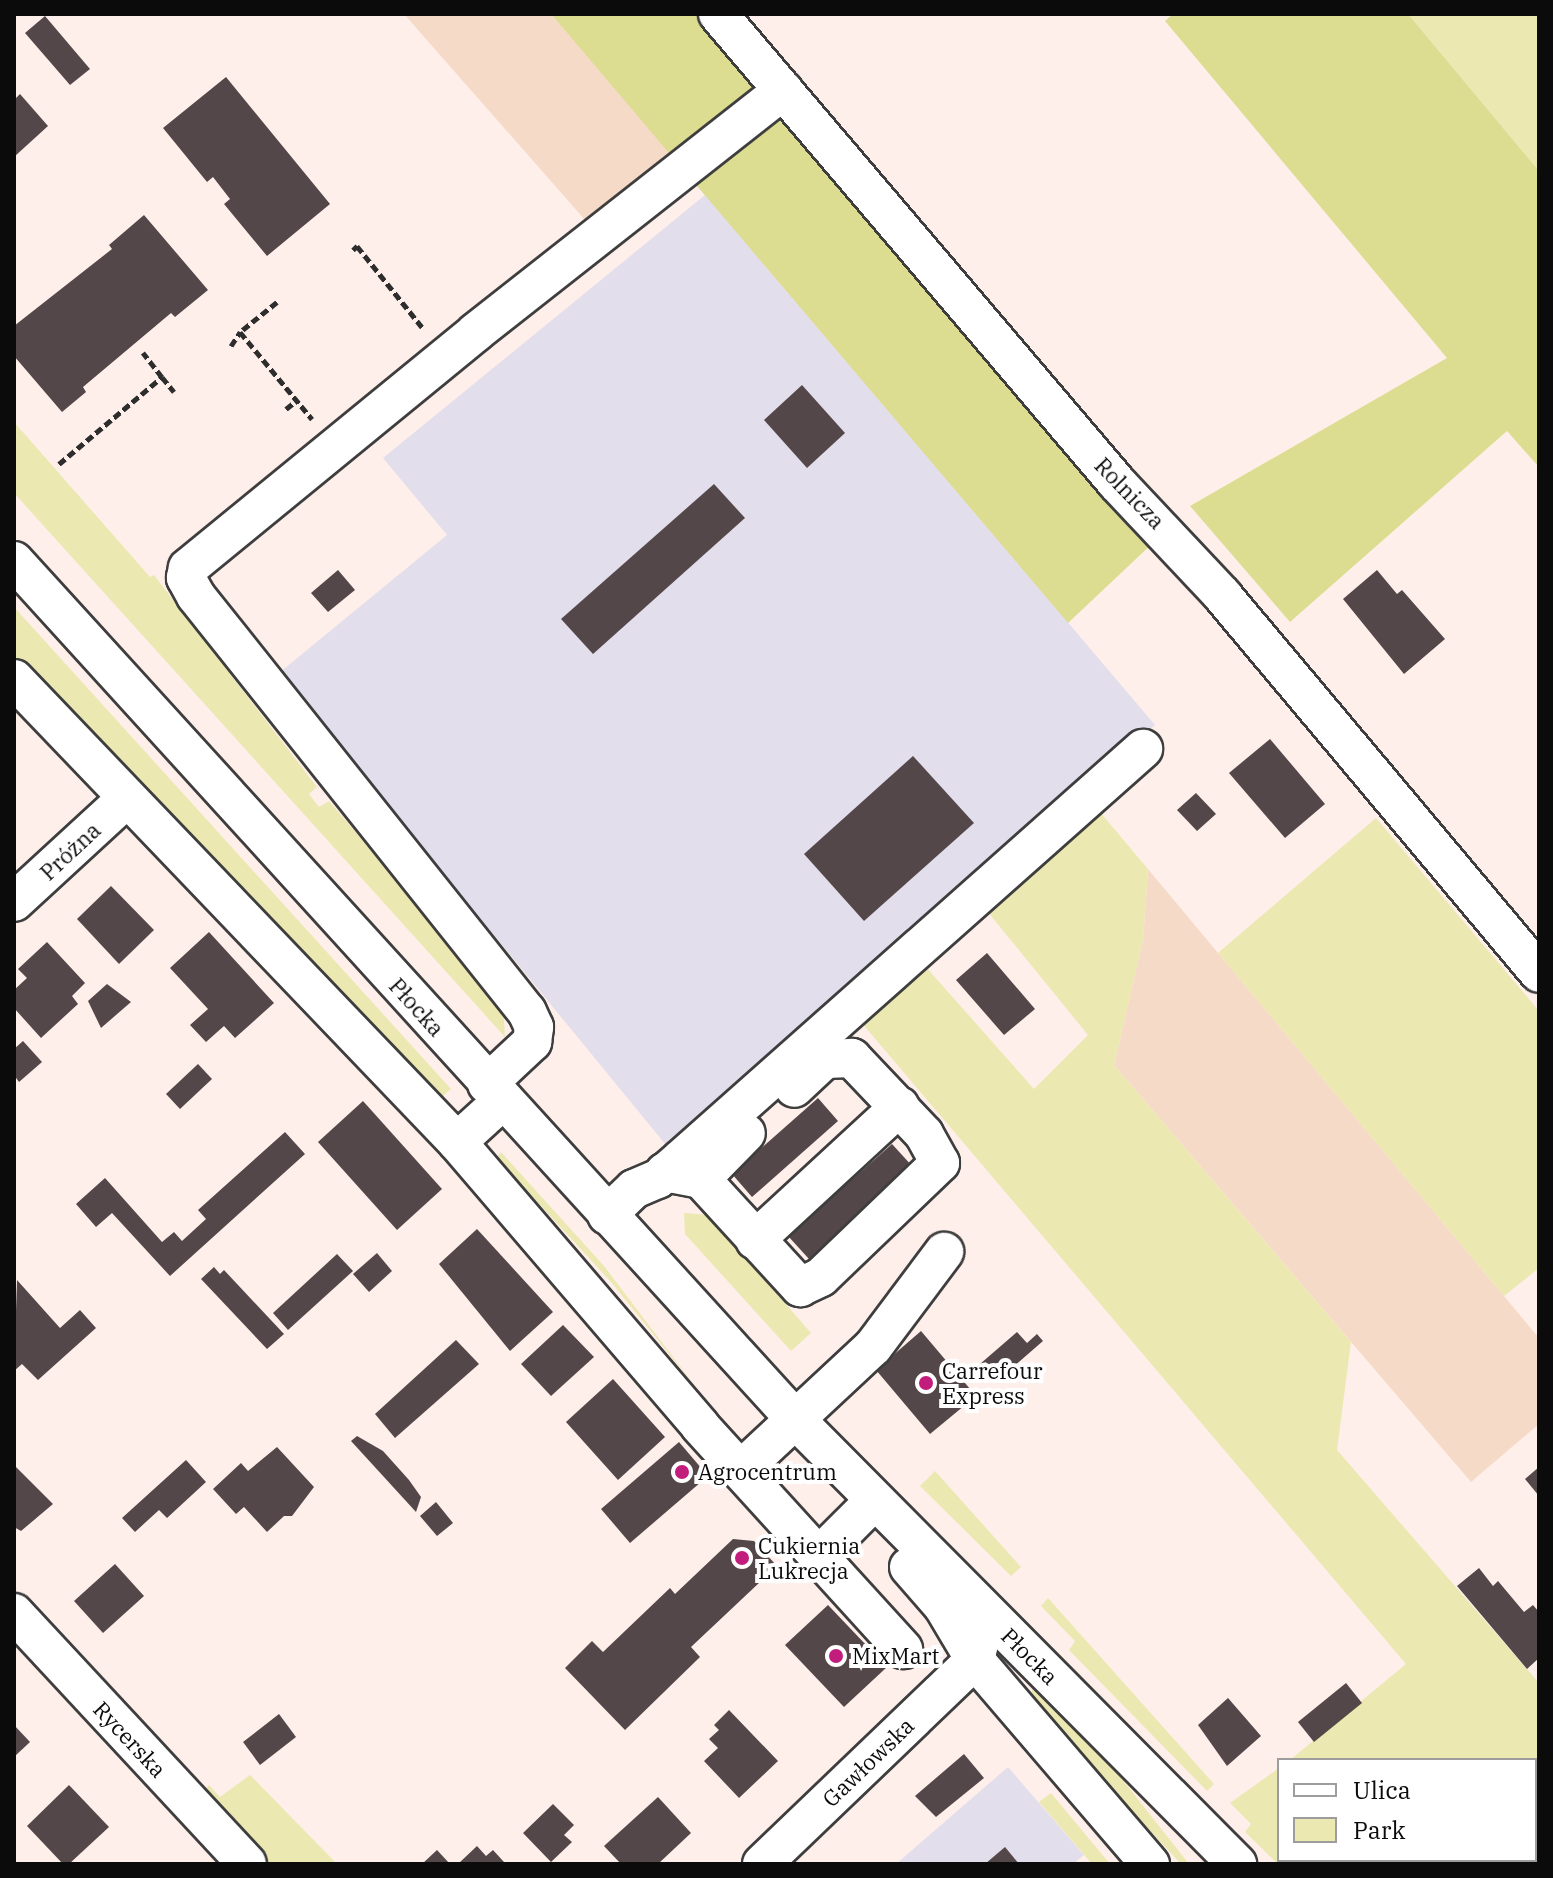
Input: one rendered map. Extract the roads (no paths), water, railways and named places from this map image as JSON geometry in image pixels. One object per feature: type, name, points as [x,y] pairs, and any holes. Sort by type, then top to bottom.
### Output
[{"type":"street","name":"Rolnicza","points":[[718,14],[1117,483],[1222,595],[1539,973]]},
{"type":"street","points":[[457,1142],[532,1042],[534,1027],[527,1012],[196,596],[186,578],[188,568],[476,332],[783,90]]},
{"type":"street","name":"Płocka","points":[[14,561],[494,1092],[823,1449],[1237,1864]]},
{"type":"street","points":[[14,679],[457,1142],[903,1649]]},
{"type":"street","points":[[683,1176],[1143,749]]},
{"type":"street","name":"Próżna","points":[[14,902],[126,799]]},
{"type":"street","points":[[607,1215],[634,1189],[683,1176],[825,1059],[852,1058],[924,1134],[940,1163],[925,1181],[807,1286],[790,1280],[755,1240],[683,1176]]},
{"type":"street","points":[[755,1240],[900,1106]]},
{"type":"street","points":[[742,1469],[873,1347],[944,1252]]},
{"type":"street","name":"Płocka","points":[[823,1449],[862,1513],[943,1606],[975,1660],[1150,1863]]},
{"type":"street","points":[[819,1556],[862,1513]]},
{"type":"street","points":[[964,1589],[981,1633],[975,1660],[1030,1670],[1069,1695]]},
{"type":"street","name":"Rycerska","points":[[14,1613],[247,1864]]},
{"type":"street","name":"Gawłowska","points":[[762,1864],[975,1660]]},
{"type":"place","name":"Carrefour Express","points":[[926,1383]]},
{"type":"place","name":"Agrocentrum","points":[[682,1472]]},
{"type":"place","name":"Cukiernia Lukrecja","points":[[742,1558]]},
{"type":"place","name":"MixMart","points":[[836,1656]]}]
